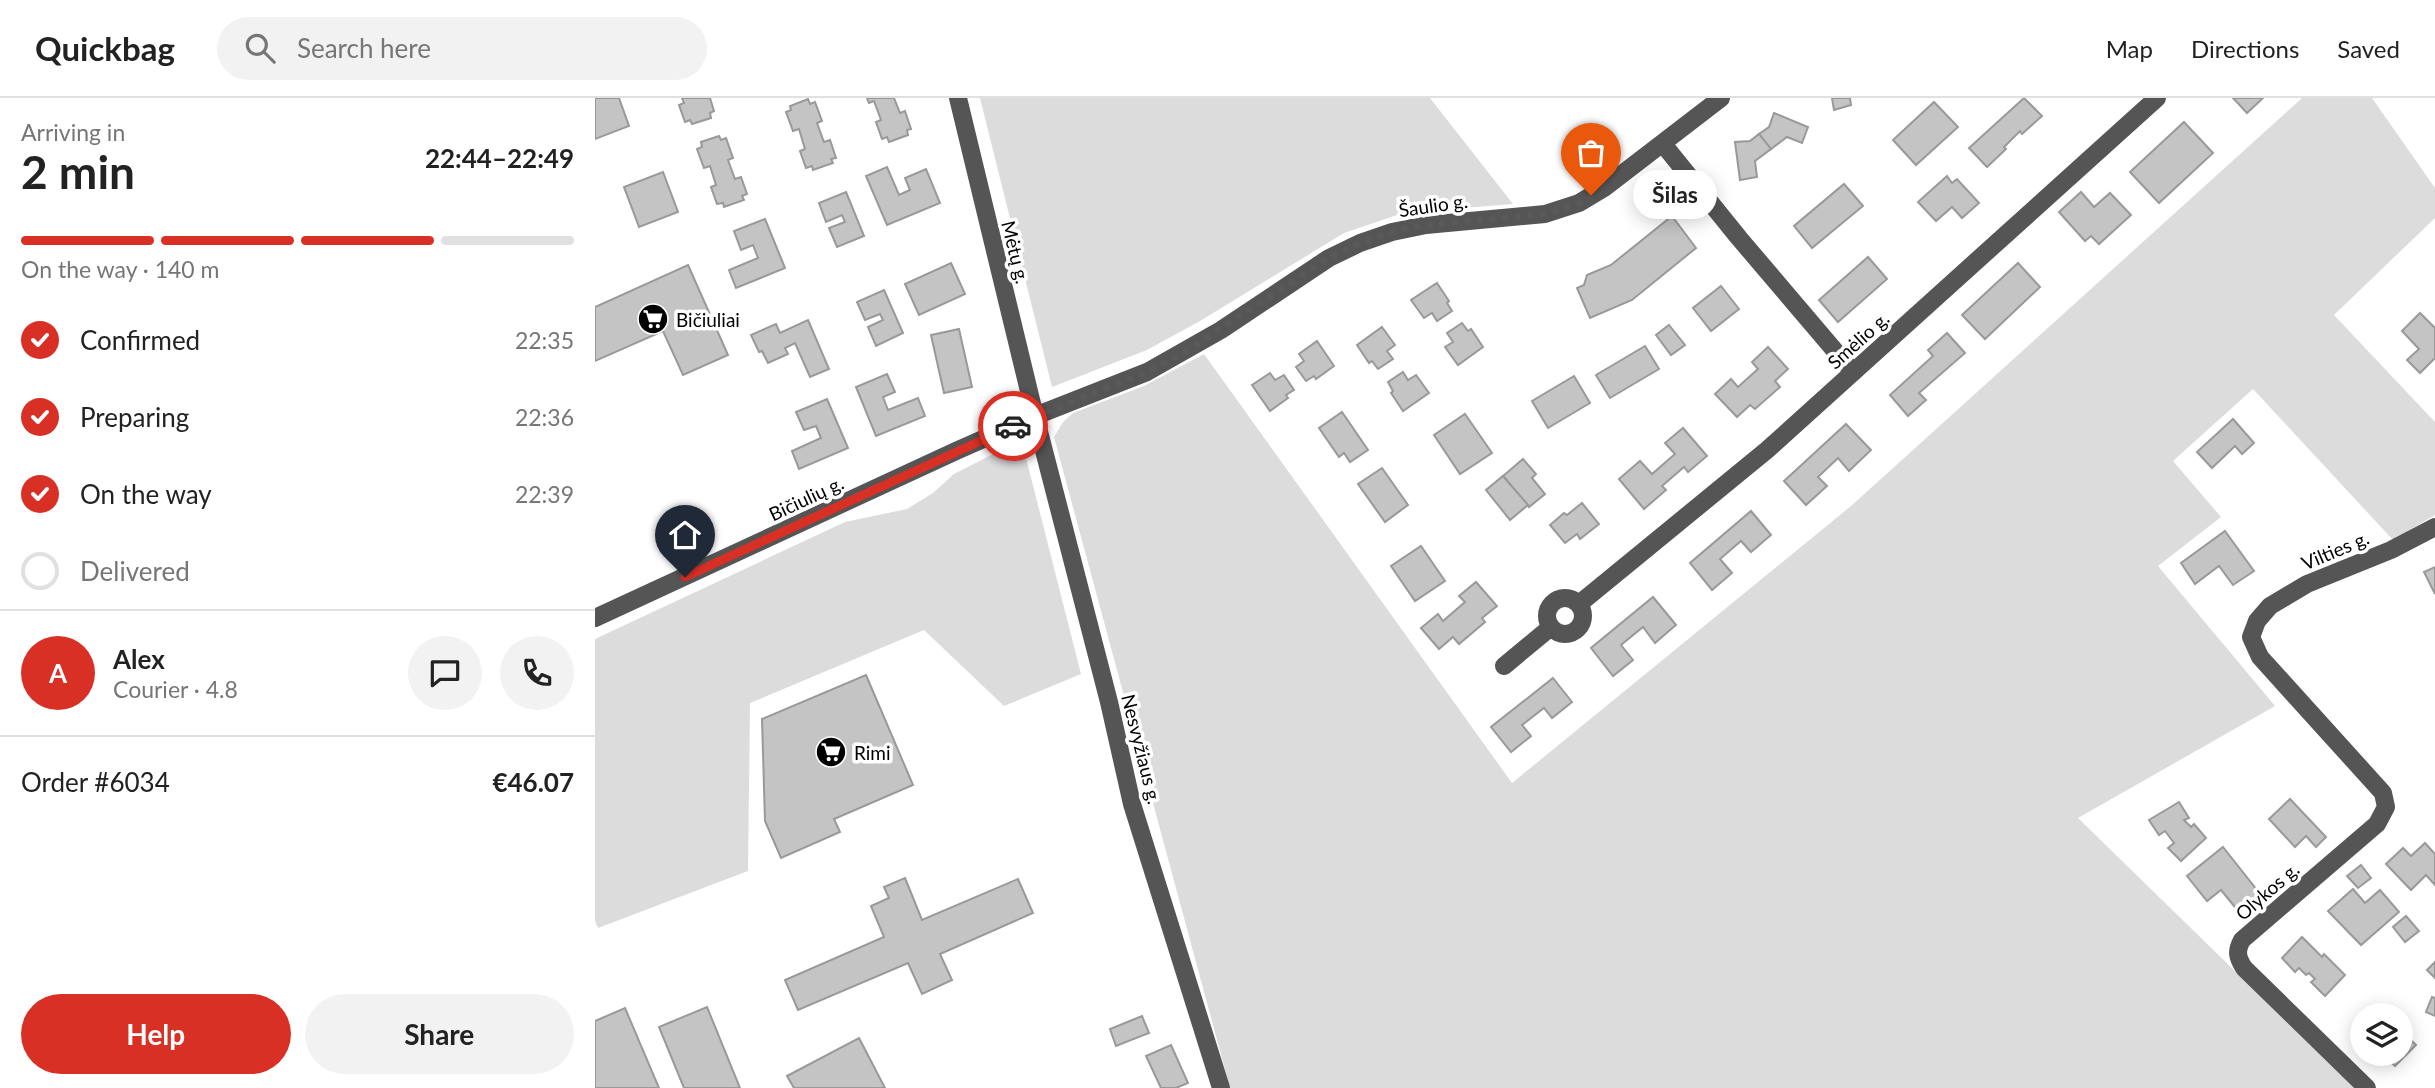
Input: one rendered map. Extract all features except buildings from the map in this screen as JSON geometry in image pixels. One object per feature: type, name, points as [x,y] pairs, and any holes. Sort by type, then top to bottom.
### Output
[{"type":"street","name":"Mėtų g.","points":[[958,98],[1035,416]]},
{"type":"street","name":"Šaulio g.","points":[[1035,416],[1147,372],[1180,355],[1329,258],[1360,243],[1392,232],[1426,225],[1545,214],[1579,203],[1604,188],[1721,98]]},
{"type":"street","name":"Smėlio g.","points":[[1579,604],[1767,450],[2157,98]]},
{"type":"street","points":[[1663,144],[1853,372]]},
{"type":"street","name":"Bičiulių g.","points":[[595,618],[1035,416]]},
{"type":"street","name":"Nesvyžiaus g.","points":[[1035,416],[1109,702],[1132,804],[1221,1088]]},
{"type":"street","name":"Vilties g.","points":[[2377,824],[2386,807],[2383,793],[2260,657],[2251,637],[2257,621],[2270,606],[2307,584],[2391,550],[2435,527]]},
{"type":"street","points":[[1562,598],[1579,604],[1583,617],[1577,630],[1563,634],[1551,627],[1547,619],[1553,602],[1562,598]]},
{"type":"street","points":[[1504,666],[1551,627]]},
{"type":"street","name":"Olykos g.","points":[[2367,1088],[2244,968],[2238,958],[2237,949],[2242,940],[2377,824]]},
{"type":"shaded area","points":[[980,98],[1430,98],[1513,204],[1403,213],[1344,233],[1200,321],[1147,350],[1052,387]]},
{"type":"shaded area","points":[[2302,98],[2372,98],[2435,188],[2435,218],[2334,315],[2435,422],[2435,515],[2393,540],[2253,389],[2173,461],[2221,517],[2158,566],[2275,706],[2078,818],[2355,1088],[1230,1088],[1054,437],[1063,422],[1073,413],[1144,386],[1204,354],[1512,783],[1851,506]]},
{"type":"shaded area","points":[[1005,448],[1017,449],[1025,454],[1081,674],[1004,706],[924,630],[750,703],[748,871],[598,928],[595,921],[595,639],[845,522],[907,509],[933,493],[954,474]]},
{"type":"way so far","points":[[1013,426],[1147,372],[1180,355],[1329,258],[1360,243],[1392,232],[1426,225],[1545,214],[1579,203],[1591,195]]},
{"type":"place","name":"Šilas","points":[[1591,195]]},
{"type":"place","name":"Bičiuliai","points":[[653,319]]},
{"type":"place","name":"Rimi","points":[[831,752]]},
{"type":"route","points":[[685,577],[1013,426]]}]
